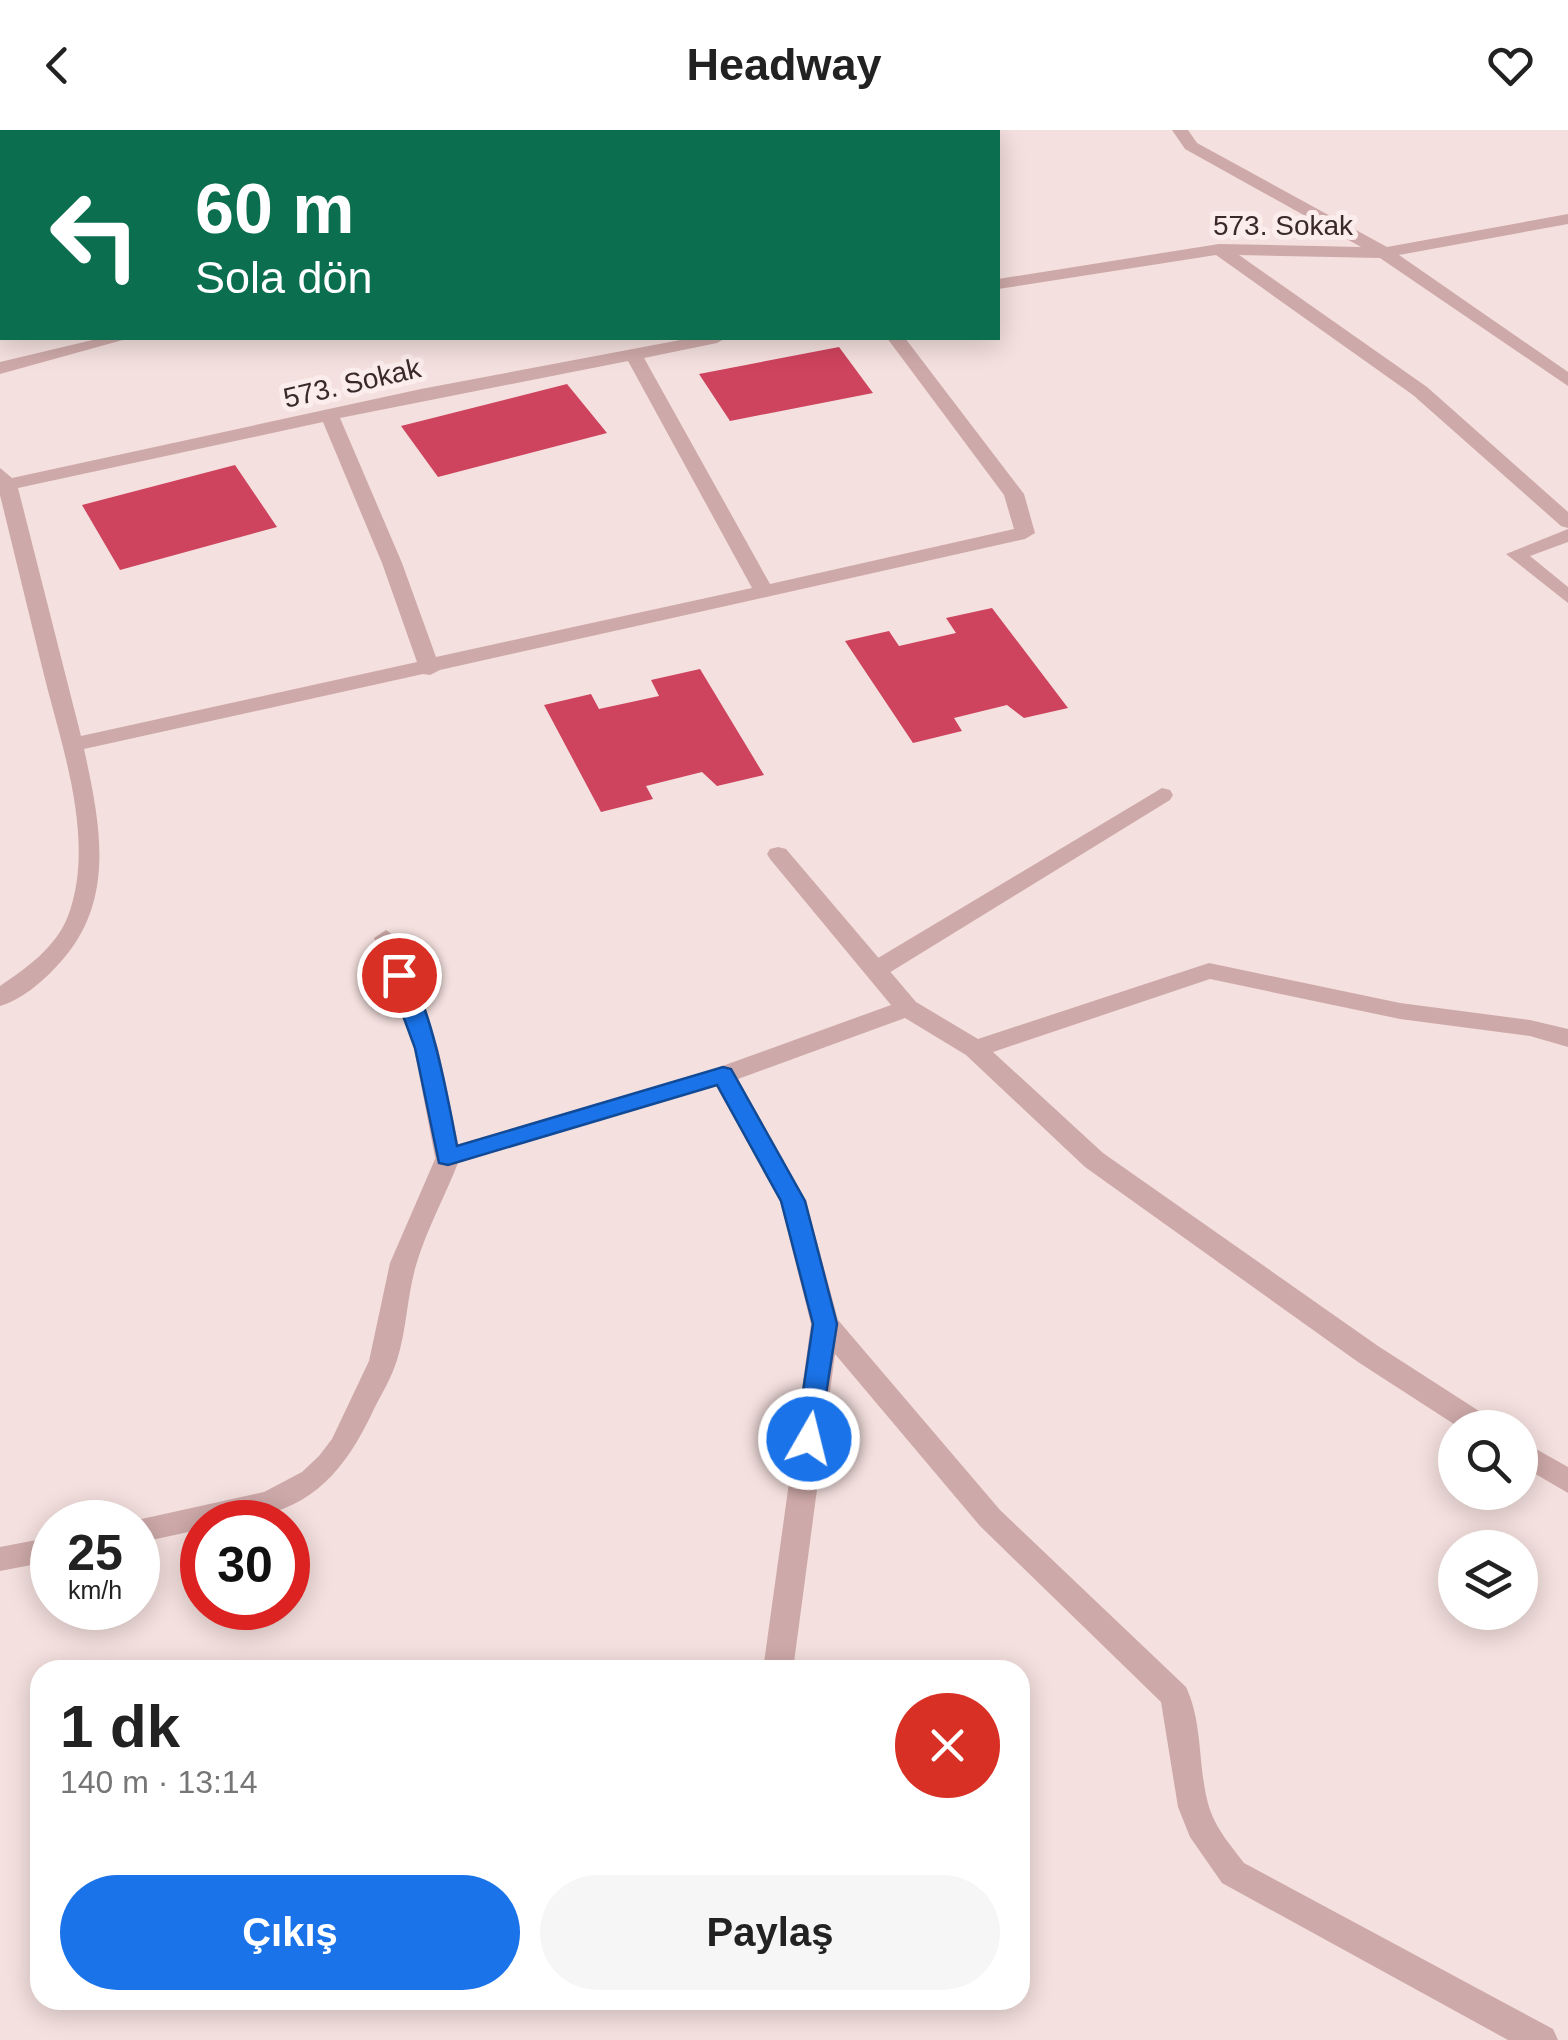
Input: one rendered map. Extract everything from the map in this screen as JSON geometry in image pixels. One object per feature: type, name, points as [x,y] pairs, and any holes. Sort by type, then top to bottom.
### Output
[{"type":"street","points":[[1180,130],[1190,146],[1384,252],[1568,380]]},
{"type":"street","name":"573. Sokak","points":[[1000,281],[1219,249],[1384,252],[1568,219]]},
{"type":"street","points":[[1219,249],[1334,326],[1420,391],[1568,522]]},
{"type":"street","points":[[0,368],[113,340]]},
{"type":"street","name":"573. Sokak","points":[[2,482],[707,340]]},
{"type":"street","points":[[72,745],[430,669],[1025,533],[1014,494],[898,340]]},
{"type":"street","points":[[634,354],[764,592]]},
{"type":"street","points":[[330,417],[392,563],[430,669]]},
{"type":"street","points":[[0,998],[56,958],[82,914],[92,841],[72,745],[2,482]]},
{"type":"street","points":[[1568,535],[1516,554],[1568,597]]},
{"type":"street","points":[[876,970],[1162,795]]},
{"type":"street","points":[[778,854],[907,1008],[975,1048],[1094,1160],[1368,1354],[1456,1410]]},
{"type":"street","points":[[160,1526],[270,1502],[312,1480],[343,1446],[383,1360],[403,1263],[448,1157],[426,1048],[386,938]]},
{"type":"street","points":[[975,1048],[1208,972],[1400,1011],[1530,1028],[1568,1038]]},
{"type":"street","points":[[448,1157],[723,1075],[907,1008]]},
{"type":"street","points":[[723,1075],[793,1201],[825,1324],[779,1660]]},
{"type":"street","points":[[825,1324],[990,1518],[1175,1696],[1182,1723],[1188,1797],[1211,1848],[1233,1873],[1542,2040]]},
{"type":"street","points":[[1538,1463],[1568,1482]]},
{"type":"street","points":[[0,1559],[30,1553]]},
{"type":"building","points":[[839,347],[873,393],[730,421],[699,374]]},
{"type":"building","points":[[567,384],[607,433],[438,477],[401,426]]},
{"type":"building","points":[[235,465],[277,527],[120,570],[82,505]]},
{"type":"building","points":[[992,608],[1068,708],[1024,718],[1007,705],[954,718],[962,731],[913,743],[845,641],[889,631],[899,646],[956,633],[946,618]]},
{"type":"building","points":[[700,669],[764,775],[717,786],[702,772],[646,786],[653,799],[601,812],[544,705],[591,694],[599,709],[659,696],[651,680]]},
{"type":"route","points":[[399,975],[426,1048],[448,1157],[723,1075],[793,1201],[825,1324],[809,1439]]}]
